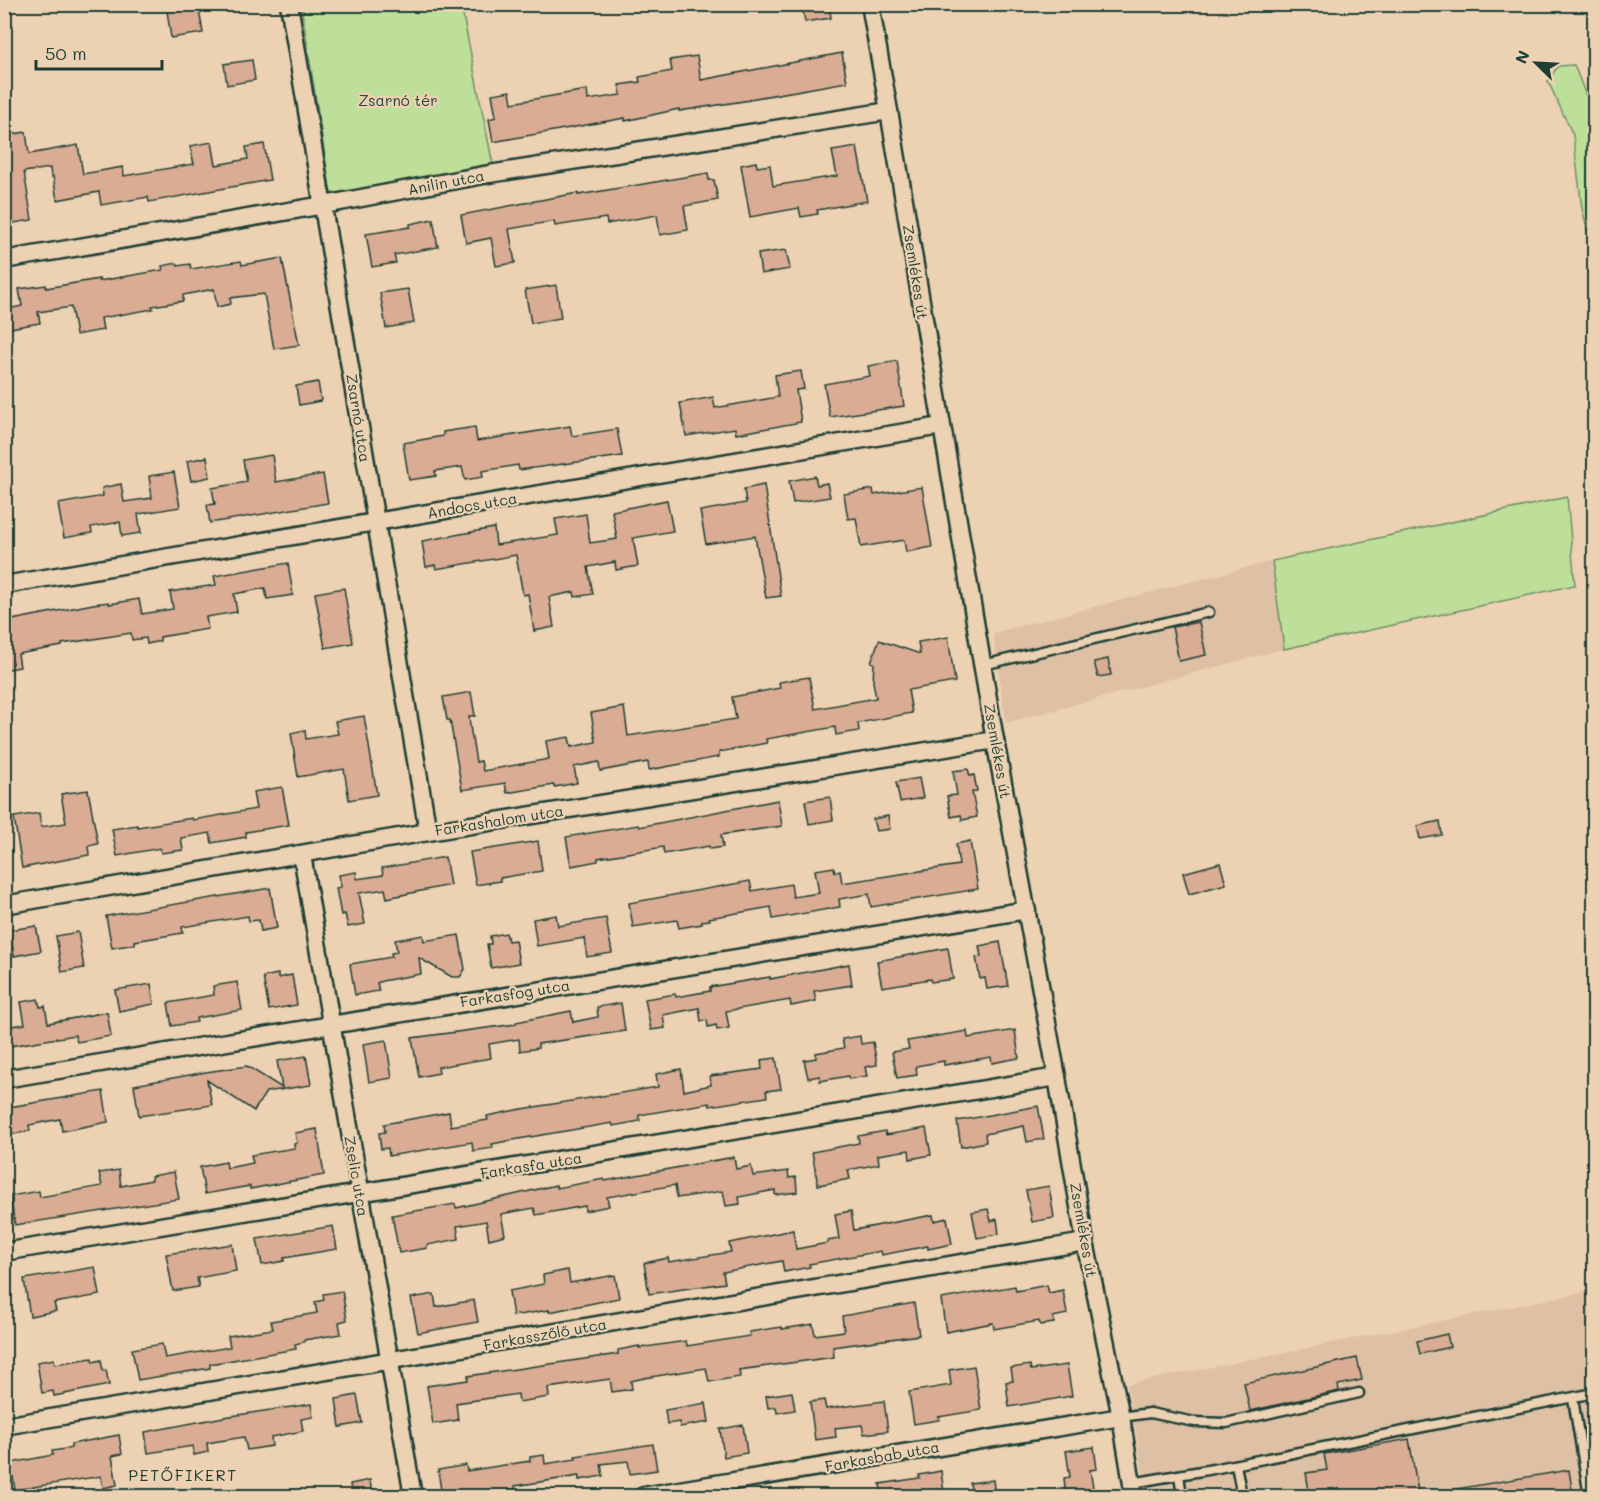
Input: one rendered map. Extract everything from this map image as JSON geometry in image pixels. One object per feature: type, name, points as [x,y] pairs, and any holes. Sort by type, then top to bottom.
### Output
[{"type":"street","name":"Zsarnó utca","points":[[289,4],[428,832]]},
{"type":"street","name":"Zsemlékes út","points":[[870,4],[890,111],[940,426],[983,665],[994,740],[1027,910],[1085,1242],[1121,1417],[1133,1490]]},
{"type":"street","name":"Anilin utca","points":[[4,260],[489,174],[890,111]]},
{"type":"street","name":"Andocs utca","points":[[4,585],[940,426]]},
{"type":"street","name":"Farkashalom utca","points":[[4,905],[428,832],[994,740]]},
{"type":"street","name":"Zselic utca","points":[[302,855],[413,1497]]},
{"type":"street","name":"Farkasfog utca","points":[[4,1079],[331,1023],[1027,910]]},
{"type":"street","name":"Farkasfa utca","points":[[4,1252],[1057,1077]]},
{"type":"street","name":"Farkasszőlő utca","points":[[4,1426],[1085,1242]]},
{"type":"street","name":"Farkasbab utca","points":[[643,1497],[1121,1417]]},
{"type":"lane","points":[[983,665],[1209,612]]},
{"type":"lane","points":[[1121,1417],[1150,1413],[1195,1422],[1226,1423],[1359,1393]]},
{"type":"lane","points":[[1133,1490],[1179,1475],[1594,1394]]},
{"type":"lane","points":[[1572,1399],[1590,1497]]},
{"type":"lane","points":[[1236,1465],[1242,1497]]},
{"type":"lane","points":[[1179,1475],[1182,1497]]},
{"type":"shaded area","points":[[1272,561],[1284,649],[1006,723],[993,633]]},
{"type":"shaded area","points":[[1594,1290],[1594,1496],[1147,1496],[1127,1384]]},
{"type":"green space","name":"Zsarnó tér","points":[[301,5],[461,5],[493,165],[331,194]]},
{"type":"green space","points":[[1574,65],[1594,116],[1593,252],[1582,208],[1573,135],[1548,81],[1558,66]]},
{"type":"green space","points":[[1567,497],[1575,585],[1284,649],[1272,561]]},
{"type":"building","points":[[166,4],[198,4],[203,33],[171,38]]},
{"type":"building","points":[[802,4],[829,4],[831,18],[805,22]]},
{"type":"building","points":[[842,53],[847,82],[493,142],[489,119],[496,117],[492,94],[510,91],[512,103],[587,90],[588,100],[621,95],[619,85],[640,82],[639,77],[672,71],[670,60],[697,56],[701,80]]},
{"type":"building","points":[[252,60],[255,80],[227,85],[224,64]]},
{"type":"building","points":[[26,132],[29,154],[78,145],[83,174],[123,167],[124,176],[194,164],[190,146],[212,142],[216,165],[248,159],[246,147],[264,144],[270,180],[149,202],[148,197],[101,205],[99,192],[57,200],[50,168],[24,172],[32,220],[8,224],[4,204],[4,136]]},
{"type":"building","points":[[857,147],[867,201],[817,210],[818,214],[801,217],[799,208],[750,217],[741,165],[756,162],[757,167],[770,165],[773,186],[837,176],[832,151]]},
{"type":"building","points":[[708,173],[709,180],[714,180],[718,200],[684,206],[688,230],[660,235],[657,215],[607,224],[606,218],[555,226],[554,221],[509,229],[515,263],[496,266],[491,238],[466,243],[461,215],[578,193],[578,195]]},
{"type":"building","points":[[433,219],[438,247],[394,255],[396,263],[372,267],[366,234],[410,227],[410,224]]},
{"type":"building","points":[[786,250],[790,269],[761,274],[758,254]]},
{"type":"building","points":[[282,258],[299,345],[274,349],[264,294],[230,298],[231,304],[217,307],[214,289],[183,295],[183,301],[152,306],[153,309],[101,318],[103,330],[76,335],[71,307],[38,312],[40,323],[4,329],[4,310],[22,306],[19,289],[46,285],[46,288],[99,279],[99,281],[163,270],[162,266],[177,263],[178,266],[190,264],[191,269],[241,261],[242,265]]},
{"type":"building","points":[[556,285],[561,318],[531,323],[525,290]]},
{"type":"building","points":[[408,289],[414,323],[386,328],[380,293]]},
{"type":"building","points":[[897,361],[904,406],[830,417],[824,384],[870,376],[868,366]]},
{"type":"building","points":[[801,371],[804,389],[796,390],[801,422],[736,434],[735,428],[686,436],[680,403],[713,397],[715,408],[778,397],[775,375]]},
{"type":"building","points":[[318,382],[321,401],[299,405],[296,386]]},
{"type":"building","points":[[570,426],[572,436],[617,429],[622,456],[519,470],[518,465],[482,471],[483,477],[465,480],[462,467],[435,471],[436,476],[409,480],[403,443],[443,436],[443,432],[475,427],[477,441]]},
{"type":"building","points":[[272,455],[276,482],[323,474],[328,503],[210,523],[207,505],[215,504],[212,488],[247,482],[243,460]]},
{"type":"building","points":[[207,457],[210,477],[191,481],[187,461]]},
{"type":"building","points":[[174,472],[180,507],[138,514],[141,533],[122,536],[120,522],[91,527],[92,533],[64,538],[58,504],[103,496],[102,488],[121,484],[124,502],[152,498],[149,476]]},
{"type":"building","points":[[815,476],[817,485],[827,483],[830,497],[793,503],[789,481]]},
{"type":"building","points":[[764,485],[781,596],[766,598],[755,536],[706,544],[700,511],[746,503],[744,489]]},
{"type":"building","points":[[922,487],[932,547],[906,552],[904,540],[861,547],[856,518],[848,519],[844,494],[873,489],[874,495]]},
{"type":"building","points":[[667,500],[673,531],[633,538],[638,566],[616,570],[615,562],[588,567],[593,594],[575,597],[574,592],[549,597],[554,627],[534,631],[528,594],[523,595],[516,555],[436,569],[435,565],[426,567],[422,541],[494,528],[496,545],[558,535],[555,519],[586,514],[590,543],[617,539],[612,511]]},
{"type":"building","points":[[288,563],[293,595],[267,599],[265,588],[234,594],[237,612],[206,617],[208,629],[160,637],[160,641],[147,644],[146,638],[132,640],[131,633],[62,644],[62,646],[18,654],[20,667],[4,670],[4,618],[12,617],[12,620],[93,604],[139,599],[142,614],[173,609],[170,592],[216,585],[214,576]]},
{"type":"building","points":[[344,588],[353,643],[325,648],[315,593]]},
{"type":"building","points":[[1199,622],[1206,655],[1179,661],[1172,627]]},
{"type":"building","points":[[948,637],[955,682],[908,690],[912,713],[858,723],[859,731],[836,735],[835,727],[766,739],[767,743],[719,752],[719,757],[649,770],[648,762],[600,771],[599,762],[574,767],[577,783],[554,787],[554,785],[507,793],[505,783],[462,790],[450,720],[447,720],[443,697],[471,692],[475,716],[469,716],[470,726],[476,762],[481,761],[483,771],[549,759],[546,741],[569,737],[571,747],[596,742],[591,713],[624,707],[628,736],[736,719],[732,697],[780,688],[779,682],[809,677],[815,709],[876,698],[873,682],[874,663],[871,662],[879,640],[920,654],[918,642]]},
{"type":"building","points":[[1108,659],[1111,675],[1098,677],[1094,662]]},
{"type":"building","points":[[364,716],[377,795],[349,800],[344,769],[298,777],[291,733],[305,730],[306,739],[338,734],[335,721]]},
{"type":"building","points":[[968,769],[970,776],[974,775],[977,791],[972,792],[977,817],[962,820],[961,815],[951,817],[947,796],[957,795],[953,771]]},
{"type":"building","points":[[919,778],[923,798],[900,802],[896,782]]},
{"type":"building","points":[[282,787],[289,825],[246,832],[246,837],[212,843],[210,833],[181,838],[183,850],[161,853],[160,848],[117,856],[112,829],[192,818],[193,820],[256,809],[253,792]]},
{"type":"building","points":[[88,790],[98,844],[88,846],[89,855],[22,868],[14,817],[39,813],[41,827],[66,823],[61,794]]},
{"type":"building","points":[[830,797],[833,820],[809,824],[805,801]]},
{"type":"building","points":[[778,800],[782,826],[721,835],[723,847],[710,849],[709,846],[664,854],[663,847],[598,858],[598,861],[571,866],[566,837],[638,825],[639,827]]},
{"type":"building","points":[[888,816],[890,829],[876,831],[873,819]]},
{"type":"building","points":[[1440,821],[1442,835],[1420,839],[1417,826]]},
{"type":"building","points":[[538,841],[542,871],[500,878],[500,881],[476,885],[470,852]]},
{"type":"building","points":[[970,841],[978,889],[871,907],[869,894],[839,899],[840,907],[773,919],[771,907],[709,918],[710,920],[702,921],[702,924],[679,928],[677,920],[633,927],[629,903],[750,881],[752,891],[791,884],[793,897],[819,893],[815,870],[834,867],[835,872],[840,871],[842,883],[959,865],[956,844]]},
{"type":"building","points":[[445,857],[450,885],[387,898],[385,889],[359,893],[365,924],[348,927],[345,914],[341,915],[336,888],[341,887],[339,875],[356,872],[357,879],[383,875],[382,868]]},
{"type":"building","points":[[1220,863],[1226,884],[1189,894],[1183,873]]},
{"type":"building","points":[[270,888],[277,928],[261,931],[259,920],[249,921],[248,916],[182,927],[183,933],[135,941],[135,944],[112,948],[106,916]]},
{"type":"building","points":[[556,915],[558,926],[606,918],[612,953],[587,957],[584,938],[537,946],[533,919]]},
{"type":"building","points":[[36,926],[41,951],[14,956],[10,930]]},
{"type":"building","points":[[78,932],[84,968],[62,972],[56,936]]},
{"type":"building","points":[[506,933],[508,941],[515,940],[519,963],[491,968],[487,944],[491,944],[490,936]]},
{"type":"building","points":[[423,935],[424,941],[459,935],[465,969],[460,977],[452,977],[419,958],[421,974],[382,981],[377,983],[379,991],[355,995],[350,964],[392,957],[391,953],[397,952],[395,940]]},
{"type":"building","points":[[1000,942],[1008,986],[987,989],[985,978],[980,979],[976,957],[981,956],[979,946]]},
{"type":"building","points":[[948,948],[953,979],[931,982],[930,979],[882,987],[877,961]]},
{"type":"building","points":[[849,964],[852,985],[814,991],[816,1001],[791,1006],[790,1000],[726,1011],[729,1028],[717,1030],[716,1025],[708,1027],[707,1020],[701,1021],[699,1008],[663,1015],[665,1028],[651,1030],[645,999],[675,994],[676,997],[710,991],[710,987],[770,977],[770,979]]},
{"type":"building","points":[[278,974],[278,978],[292,975],[297,1005],[269,1010],[263,977]]},
{"type":"building","points":[[237,982],[242,1010],[196,1018],[197,1022],[172,1026],[168,1003],[214,995],[213,986]]},
{"type":"building","points":[[151,984],[154,1004],[119,1011],[115,990]]},
{"type":"building","points":[[38,999],[40,1007],[45,1006],[48,1023],[107,1012],[111,1036],[77,1042],[75,1035],[4,1047],[4,1027],[25,1024],[21,1002]]},
{"type":"building","points":[[621,1003],[625,1031],[538,1044],[538,1048],[520,1051],[519,1039],[489,1044],[491,1058],[438,1067],[439,1073],[419,1077],[412,1038],[516,1024],[516,1022],[571,1011],[573,1022],[598,1017],[597,1007]]},
{"type":"building","points":[[1015,1030],[1019,1058],[992,1063],[991,1057],[944,1065],[944,1061],[916,1066],[917,1075],[897,1078],[892,1052],[909,1049],[907,1041],[967,1031],[968,1038]]},
{"type":"building","points":[[860,1036],[861,1044],[873,1042],[877,1065],[865,1067],[867,1076],[849,1079],[848,1076],[820,1081],[820,1076],[808,1078],[804,1060],[816,1058],[816,1053],[844,1048],[842,1039]]},
{"type":"building","points":[[386,1040],[392,1078],[369,1082],[363,1044]]},
{"type":"building","points":[[306,1056],[311,1085],[266,1092],[254,1111],[207,1080],[212,1105],[139,1116],[134,1085],[247,1066],[282,1088],[277,1061]]},
{"type":"building","points":[[776,1058],[781,1089],[766,1091],[767,1097],[710,1106],[709,1103],[639,1115],[640,1121],[613,1126],[612,1123],[507,1141],[492,1144],[493,1148],[473,1151],[472,1142],[389,1156],[388,1148],[381,1149],[379,1133],[385,1132],[384,1124],[449,1112],[451,1126],[488,1120],[487,1116],[516,1110],[658,1087],[656,1074],[681,1069],[684,1091],[711,1085],[710,1076],[762,1069],[761,1060]]},
{"type":"building","points":[[103,1091],[108,1122],[62,1131],[60,1119],[29,1125],[30,1131],[4,1136],[4,1108]]},
{"type":"building","points":[[1038,1106],[1044,1139],[1027,1142],[1024,1126],[985,1134],[986,1142],[961,1147],[957,1121]]},
{"type":"building","points":[[926,1128],[931,1155],[910,1159],[909,1150],[878,1155],[879,1164],[848,1170],[850,1179],[818,1185],[812,1152],[859,1143],[858,1136],[885,1131],[886,1135]]},
{"type":"building","points":[[317,1129],[324,1175],[250,1189],[250,1186],[205,1194],[200,1167],[226,1162],[227,1168],[253,1163],[251,1155],[295,1148],[294,1144],[297,1143],[295,1133]]},
{"type":"building","points":[[734,1157],[736,1169],[751,1166],[753,1176],[788,1171],[789,1178],[796,1177],[797,1192],[775,1195],[775,1190],[739,1197],[740,1204],[726,1206],[723,1191],[677,1198],[675,1185],[607,1197],[609,1206],[585,1211],[585,1206],[536,1215],[534,1208],[501,1214],[505,1235],[489,1239],[486,1221],[457,1226],[459,1239],[399,1253],[392,1215],[455,1204],[456,1208],[556,1185],[557,1188],[604,1179],[605,1181]]},
{"type":"building","points":[[119,1170],[121,1186],[152,1180],[151,1176],[174,1172],[179,1199],[15,1225],[10,1196],[39,1191],[40,1197],[102,1186],[99,1173]]},
{"type":"building","points":[[1049,1186],[1054,1218],[1032,1222],[1026,1190]]},
{"type":"building","points":[[988,1209],[991,1221],[997,1219],[999,1234],[977,1238],[972,1212]]},
{"type":"building","points":[[851,1211],[854,1230],[933,1215],[934,1221],[947,1218],[952,1244],[882,1255],[881,1251],[809,1264],[810,1267],[784,1272],[782,1261],[723,1272],[725,1283],[649,1294],[644,1263],[668,1258],[669,1262],[731,1252],[729,1243],[793,1230],[796,1249],[828,1243],[828,1241],[839,1239],[835,1214]]},
{"type":"building","points":[[333,1226],[337,1249],[284,1258],[284,1261],[262,1265],[257,1239]]},
{"type":"building","points":[[232,1244],[236,1271],[197,1278],[199,1287],[173,1291],[166,1254]]},
{"type":"building","points":[[95,1267],[100,1295],[54,1303],[56,1311],[30,1316],[24,1279]]},
{"type":"building","points":[[568,1270],[570,1283],[615,1275],[619,1298],[549,1312],[549,1310],[513,1316],[509,1291],[544,1284],[543,1275]]},
{"type":"building","points":[[1047,1285],[1049,1293],[1063,1290],[1067,1314],[1053,1317],[1054,1323],[1040,1325],[1039,1321],[994,1329],[993,1323],[946,1332],[941,1299],[1015,1286],[1016,1291]]},
{"type":"building","points":[[342,1291],[347,1320],[339,1322],[341,1334],[304,1340],[304,1342],[295,1344],[296,1349],[210,1364],[210,1368],[138,1380],[132,1349],[162,1344],[165,1358],[230,1347],[228,1336],[273,1329],[271,1321],[317,1313],[315,1302],[324,1300],[323,1294]]},
{"type":"building","points":[[434,1294],[436,1307],[474,1300],[478,1322],[418,1333],[411,1298]]},
{"type":"building","points":[[914,1303],[919,1335],[833,1347],[834,1357],[739,1370],[740,1377],[709,1382],[706,1368],[631,1381],[632,1389],[612,1392],[610,1379],[548,1388],[549,1397],[519,1402],[518,1394],[456,1403],[458,1420],[433,1424],[427,1386],[468,1380],[468,1376],[618,1354],[618,1350],[639,1346],[639,1348],[686,1341],[687,1346],[750,1336],[749,1332],[782,1327],[782,1329],[813,1324],[815,1335],[844,1331],[842,1316]]},
{"type":"building","points":[[1447,1334],[1450,1347],[1420,1354],[1417,1341]]},
{"type":"building","points":[[92,1358],[93,1362],[101,1360],[109,1385],[54,1396],[53,1391],[42,1393],[37,1362],[54,1359],[55,1364]]},
{"type":"building","points":[[1357,1358],[1362,1380],[1338,1385],[1339,1391],[1250,1411],[1244,1383]]},
{"type":"building","points":[[1030,1365],[1031,1370],[1067,1365],[1072,1396],[1009,1407],[1006,1382],[1013,1381],[1011,1368]]},
{"type":"building","points":[[974,1366],[981,1410],[938,1417],[939,1420],[914,1424],[909,1392],[951,1385],[949,1370]]},
{"type":"building","points":[[792,1392],[795,1410],[777,1413],[776,1407],[768,1408],[766,1396]]},
{"type":"building","points":[[357,1395],[362,1423],[340,1427],[336,1399]]},
{"type":"building","points":[[824,1400],[826,1409],[884,1401],[888,1431],[864,1434],[862,1425],[835,1428],[836,1437],[815,1440],[810,1402]]},
{"type":"building","points":[[706,1403],[709,1422],[680,1427],[679,1422],[667,1424],[665,1410]]},
{"type":"building","points":[[311,1404],[313,1417],[301,1419],[303,1431],[271,1437],[272,1446],[247,1450],[244,1437],[207,1443],[208,1452],[194,1455],[193,1446],[148,1453],[145,1432]]},
{"type":"building","points":[[743,1425],[747,1453],[724,1457],[720,1429]]},
{"type":"building","points":[[119,1435],[122,1454],[112,1456],[117,1485],[103,1488],[101,1476],[15,1490],[11,1463],[53,1455],[52,1451],[71,1448],[71,1444]]},
{"type":"building","points":[[1409,1439],[1419,1497],[1310,1497],[1306,1473],[1327,1470],[1324,1454]]},
{"type":"building","points":[[653,1444],[657,1470],[630,1474],[628,1461],[601,1464],[603,1476],[579,1480],[579,1476],[515,1486],[515,1490],[478,1497],[442,1497],[438,1470],[466,1465],[467,1471],[530,1461],[530,1457],[544,1455],[545,1464],[576,1459],[575,1456]]},
{"type":"building","points":[[1094,1447],[1097,1469],[1090,1470],[1094,1493],[1066,1497],[1064,1478],[1070,1477],[1066,1451]]},
{"type":"building","points":[[1569,1470],[1573,1497],[1457,1497],[1456,1489]]},
{"type":"building","points":[[941,1471],[944,1493],[934,1495],[935,1497],[882,1497],[880,1484],[920,1478],[919,1475]]},
{"type":"building","points":[[370,1480],[372,1497],[352,1497],[350,1484]]},
{"type":"building","points":[[993,1480],[995,1497],[972,1497],[970,1483]]},
{"type":"district","name":"PETŐFIKERT","points":[[183,1474]]}]
